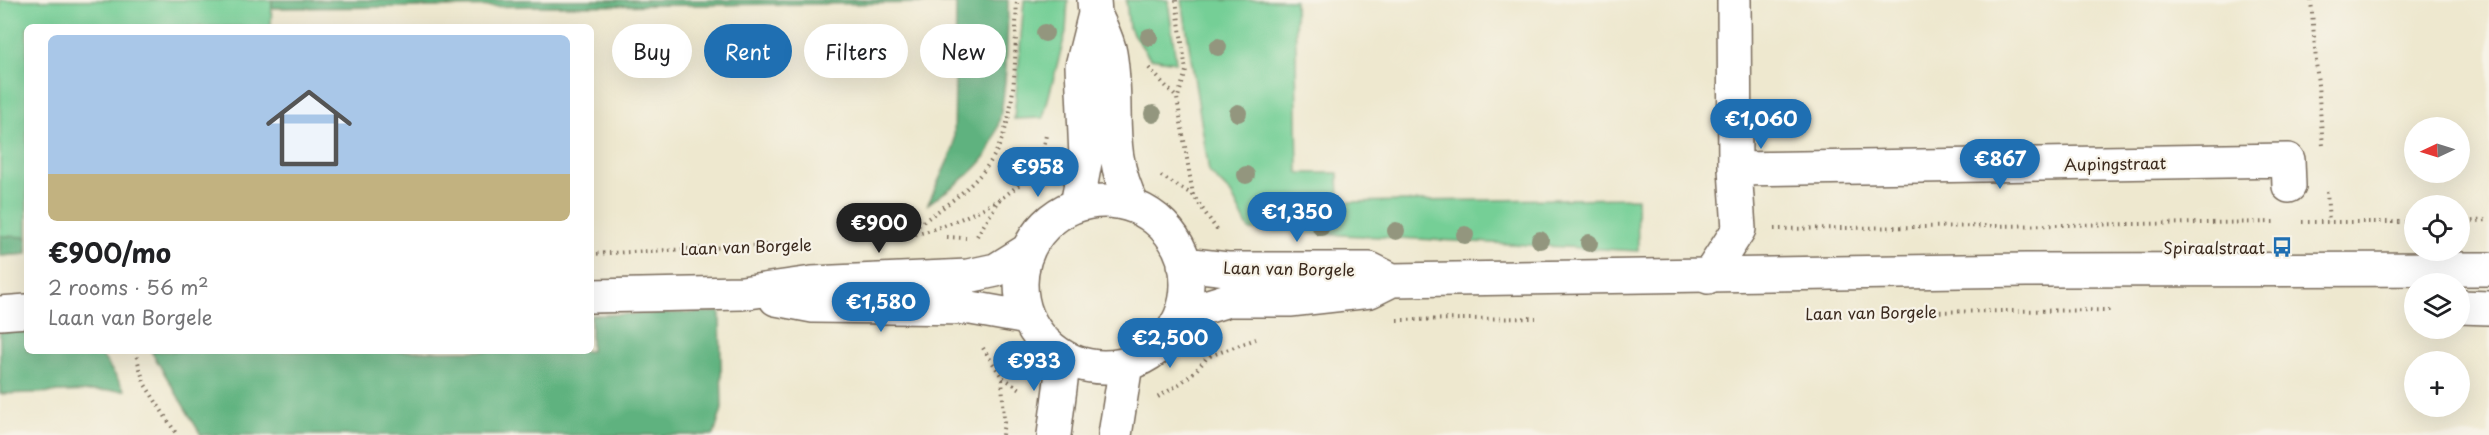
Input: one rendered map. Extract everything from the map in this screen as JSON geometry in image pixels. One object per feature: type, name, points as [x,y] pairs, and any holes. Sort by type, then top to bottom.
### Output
[{"type":"street","points":[[1708,277],[1739,229],[1735,169],[1734,0]]},
{"type":"street","points":[[1077,205],[1086,157],[1082,66],[1095,7]]},
{"type":"street","points":[[1095,7],[1110,51],[1115,158],[1121,181],[1133,206]]},
{"type":"street","name":"Aupingstraat","points":[[1735,169],[2288,160],[2289,186]]},
{"type":"street","points":[[594,296],[742,292],[812,283],[968,276],[996,270],[1028,250],[1048,222],[1077,205],[1114,201],[1133,206],[1151,215],[1166,229],[1177,245],[1184,264],[1186,284],[1184,305],[1176,325],[1163,342],[1146,356],[1126,364],[1094,366],[1064,357],[1043,340],[1028,318],[1021,283],[1028,250]]},
{"type":"street","name":"Laan van Borgele","points":[[2459,273],[2489,260]]},
{"type":"street","name":"Laan van Borgele","points":[[1184,264],[1227,269],[1370,269],[1392,280]]},
{"type":"street","name":"Laan van Borgele","points":[[2468,273],[2489,269]]},
{"type":"street","name":"Laan van Borgele","points":[[1176,325],[1199,309],[1228,300],[1290,300],[1370,291],[1392,280],[1708,277],[2038,270],[2404,275]]},
{"type":"street","points":[[742,292],[813,306],[970,308],[1028,318]]},
{"type":"street","points":[[2470,307],[2489,308]]},
{"type":"street","points":[[0,313],[24,311]]},
{"type":"street","points":[[1054,435],[1064,357]]},
{"type":"street","points":[[1115,435],[1126,364]]},
{"type":"path","points":[[901,238],[970,185],[998,149],[1012,88],[1017,0]]},
{"type":"path","points":[[1176,0],[1186,71],[1177,98],[1193,195]]},
{"type":"path","points":[[2311,0],[2324,148]]},
{"type":"path","points":[[1141,59],[1177,98]]},
{"type":"path","points":[[879,240],[901,238],[938,226],[1000,199],[1040,167]]},
{"type":"path","points":[[2326,180],[2329,222]]},
{"type":"path","points":[[973,244],[1000,199]]},
{"type":"path","points":[[2470,221],[2489,220]]},
{"type":"path","name":"Laan van Borgele","points":[[594,254],[813,243]]},
{"type":"path","name":"Laan van Borgele","points":[[1908,312],[2120,310]]},
{"type":"path","points":[[1387,321],[1542,318]]},
{"type":"path","points":[[136,354],[144,383],[177,435]]},
{"type":"path","points":[[1002,377],[1004,423],[1002,435]]},
{"type":"green space","points":[[0,0],[272,0],[271,24],[24,24],[24,254],[0,256]]},
{"type":"green space","points":[[272,0],[1008,0],[1006,60],[1006,24],[956,24],[956,3],[272,8]]},
{"type":"green space","points":[[1024,0],[1068,0],[1066,32],[1043,118],[1014,119]]},
{"type":"green space","points":[[1126,0],[1168,0],[1176,62],[1150,58],[1129,28]]},
{"type":"green space","points":[[1182,0],[1295,0],[1298,173],[1338,173],[1339,202],[1637,198],[1638,251],[1249,230],[1231,194],[1209,172]]},
{"type":"green space","points":[[955,78],[1005,78],[1002,107],[991,147],[982,161],[964,179],[928,204],[954,147]]},
{"type":"green space","points":[[0,236],[24,237],[24,254],[0,256]]},
{"type":"green space","points":[[720,312],[722,409],[714,435],[201,435],[153,354],[594,354],[594,315]]},
{"type":"green space","points":[[24,330],[24,354],[101,354],[125,390],[0,394],[0,332]]},
{"type":"place","name":"Spiraalstraat","points":[[2282,247]]}]
